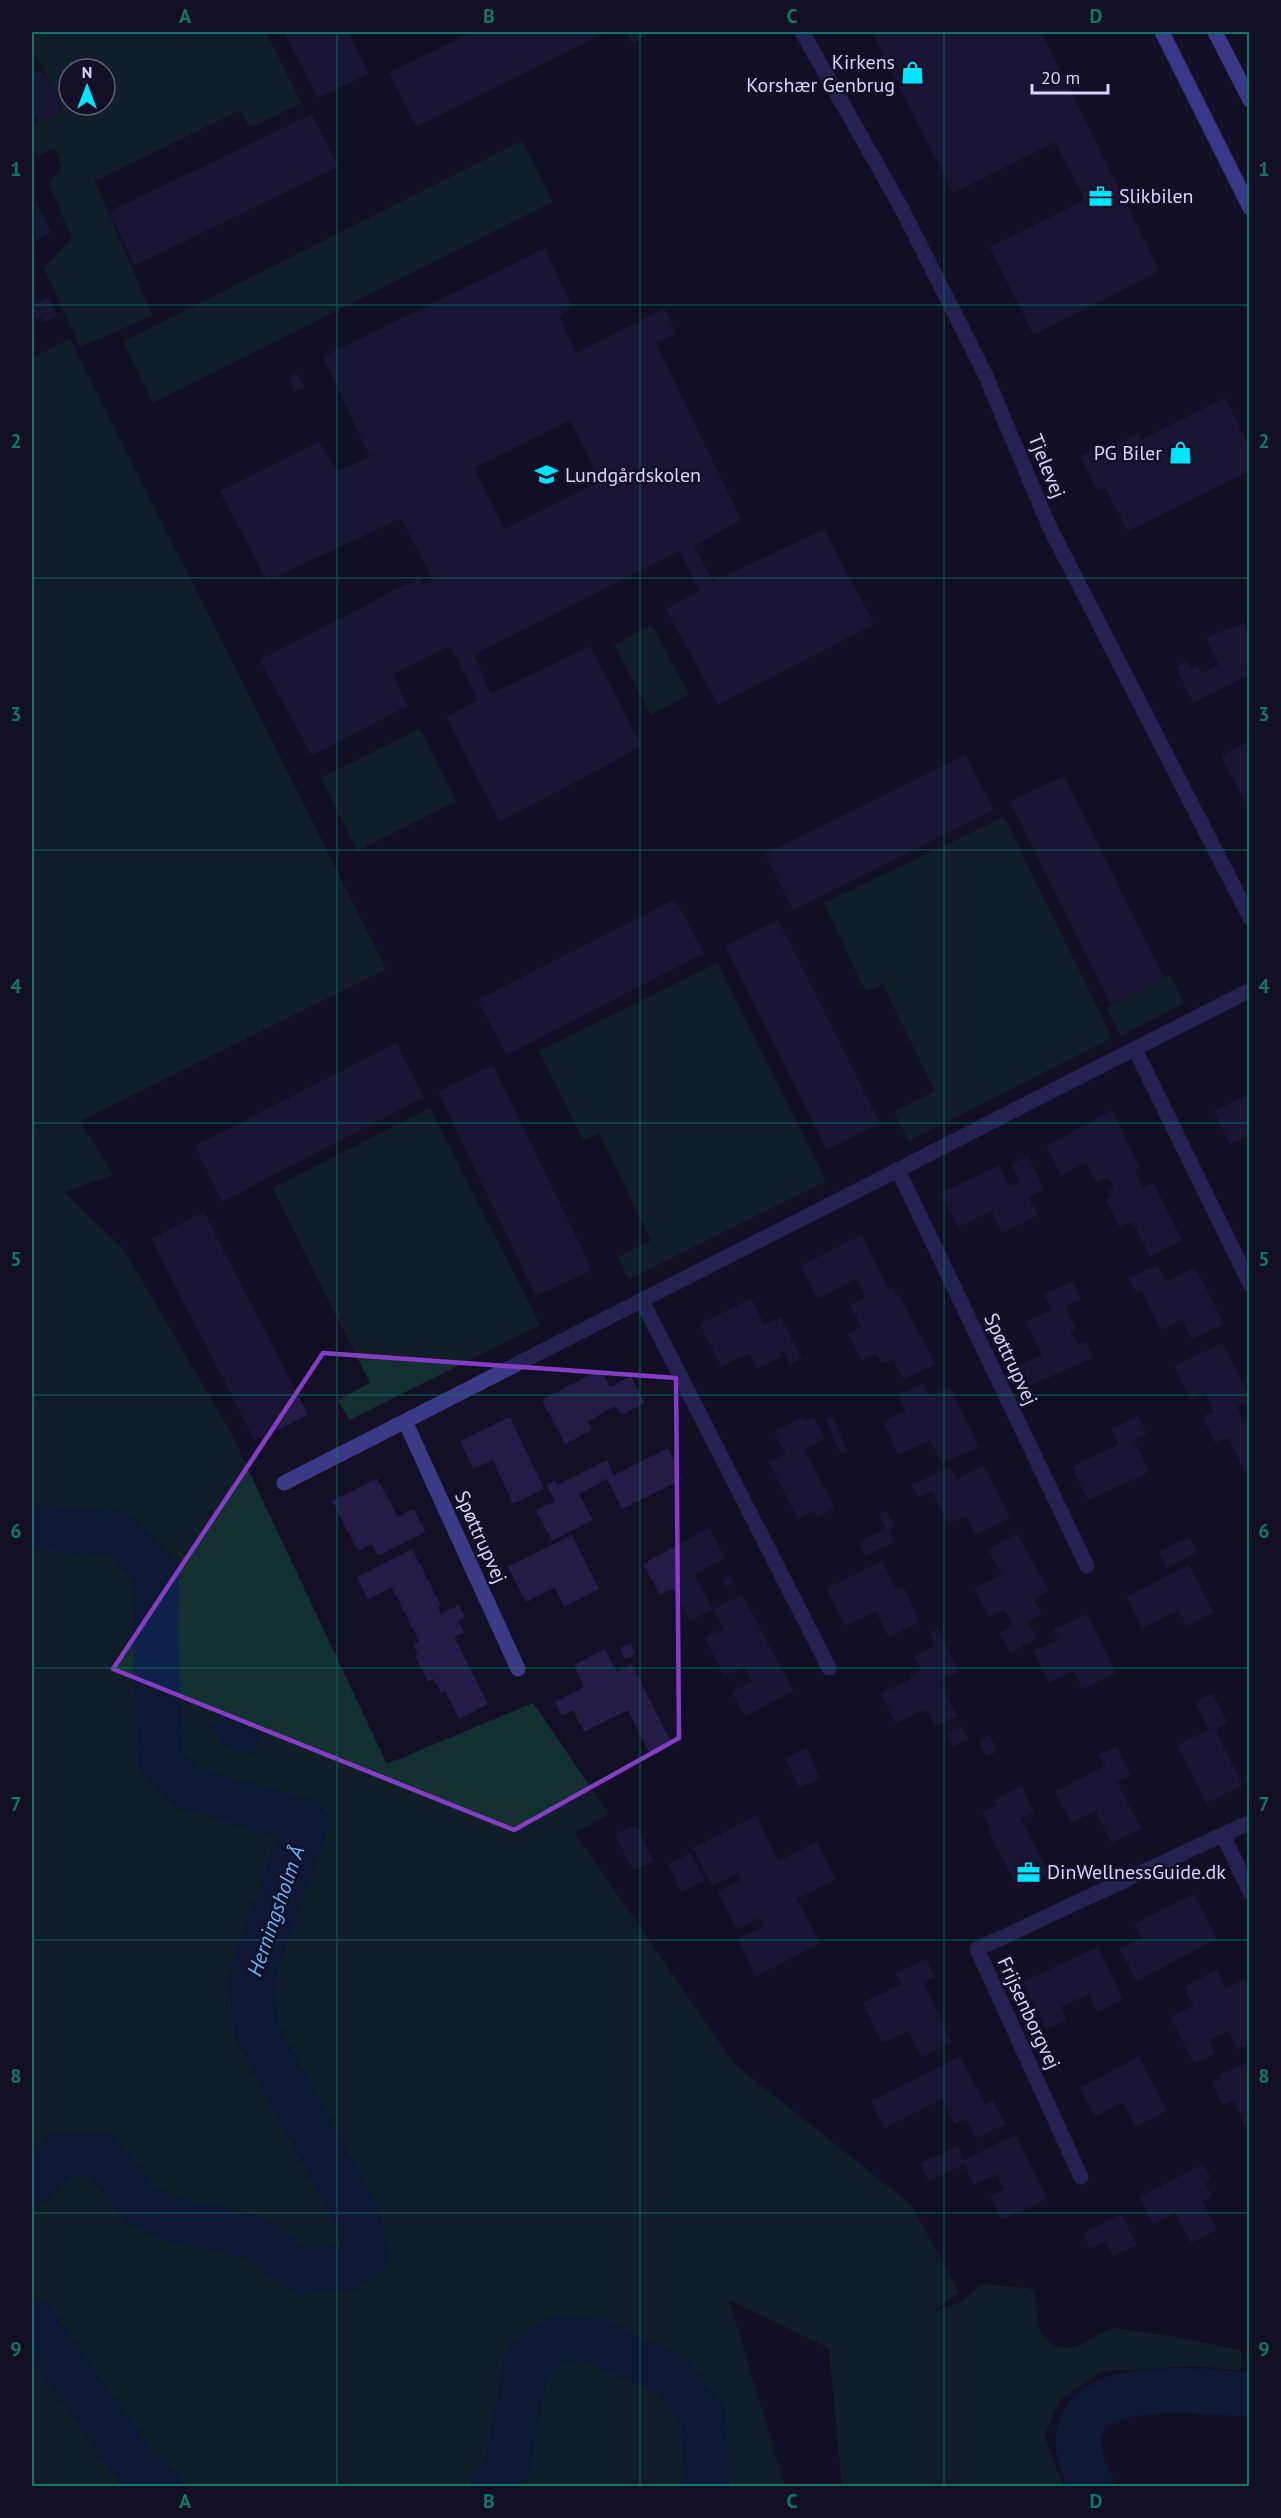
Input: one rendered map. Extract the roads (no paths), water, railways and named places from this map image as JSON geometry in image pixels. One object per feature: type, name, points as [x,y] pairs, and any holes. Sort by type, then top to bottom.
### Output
[{"type":"main road","points":[[1162,32],[1250,208]]},
{"type":"main road","points":[[1215,32],[1250,100]]},
{"type":"street","name":"Tjelevej","points":[[802,32],[902,209],[993,391],[1049,526],[1250,918]]},
{"type":"street","points":[[284,1483],[1250,990]]},
{"type":"street","points":[[1135,1049],[1250,1284]]},
{"type":"street","name":"Spøttrupvej","points":[[898,1170],[1087,1566]]},
{"type":"street","points":[[642,1301],[829,1668]]},
{"type":"street","name":"Spøttrupvej","points":[[405,1421],[518,1669]]},
{"type":"street","name":"Frijsenborgvej","points":[[1081,2177],[977,1949],[1250,1822]]},
{"type":"street","points":[[1223,1835],[1250,1892]]},
{"type":"water","points":[[223,1716],[238,1717],[258,1730],[259,1743],[251,1754],[227,1749],[213,1727]]},
{"type":"waterway","name":"Herningsholm Å","points":[[32,1527],[120,1534],[157,1573],[155,1631],[161,1762],[188,1788],[306,1822],[250,1982],[258,2034],[358,2218],[366,2254],[348,2268],[302,2272],[252,2236],[180,2222],[141,2205],[100,2155],[60,2155],[32,2185]]},
{"type":"waterway","name":"Herningsholm Å","points":[[32,2321],[138,2470],[158,2486]]},
{"type":"waterway","name":"Herningsholm Å","points":[[493,2486],[507,2468],[527,2361],[559,2337],[596,2341],[671,2376],[703,2416],[707,2480],[704,2486]]},
{"type":"waterway","name":"Herningsholm Å","points":[[1092,2486],[1079,2449],[1082,2423],[1098,2406],[1124,2395],[1156,2391],[1250,2395]]},
{"type":"waterway","points":[[138,2470],[138,2486]]},
{"type":"place","name":"Kirkens Korshær Genbrug","points":[[913,73]]},
{"type":"place","name":"Slikbilen","points":[[1101,196]]},
{"type":"place","name":"PG Biler","points":[[1180,453]]},
{"type":"place","name":"Lundgårdskolen","points":[[547,475]]},
{"type":"place","name":"DinWellnessGuide.dk","points":[[1029,1872]]}]
